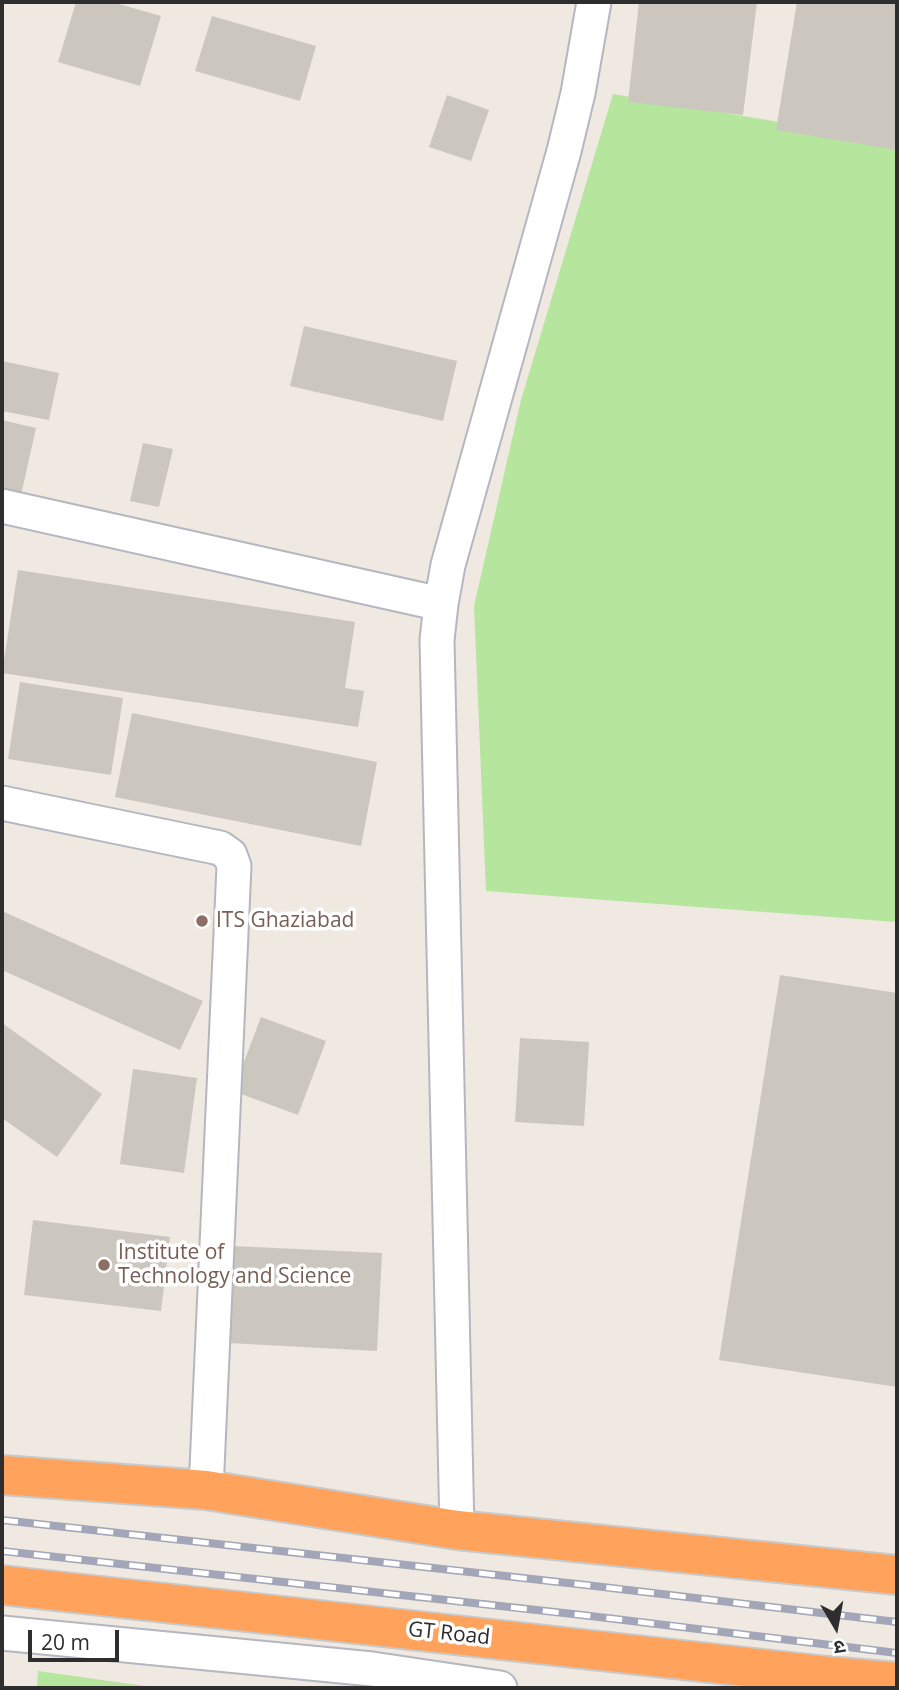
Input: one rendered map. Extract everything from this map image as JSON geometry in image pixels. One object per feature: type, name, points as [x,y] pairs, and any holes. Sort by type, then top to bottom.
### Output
[{"type":"highway","points":[[2,1475],[206,1490],[457,1530],[897,1575]]},
{"type":"highway","name":"GT Road","points":[[2,1585],[897,1682]]},
{"type":"street","points":[[457,1530],[438,650],[440,604],[448,565],[564,151],[578,93],[594,2]]},
{"type":"street","points":[[2,506],[440,604]]},
{"type":"street","points":[[2,803],[220,848],[230,855],[234,866],[206,1490]]},
{"type":"street","points":[[2,1633],[372,1669],[500,1688]]},
{"type":"green space","points":[[613,94],[897,142],[897,922],[486,891],[474,606],[521,400]]},
{"type":"green space","points":[[38,1671],[159,1688],[37,1688]]},
{"type":"building","points":[[76,2],[112,2],[161,16],[140,86],[58,62]]},
{"type":"building","points":[[639,2],[757,2],[743,115],[628,102]]},
{"type":"building","points":[[797,2],[897,2],[897,150],[776,130]]},
{"type":"building","points":[[212,16],[316,46],[300,101],[195,71]]},
{"type":"building","points":[[447,95],[489,110],[471,161],[429,147]]},
{"type":"building","points":[[304,326],[457,361],[443,421],[290,386]]},
{"type":"building","points":[[2,361],[59,373],[49,420],[2,411]]},
{"type":"building","points":[[2,420],[36,428],[19,504],[2,500]]},
{"type":"building","points":[[143,443],[173,449],[159,507],[130,501]]},
{"type":"building","points":[[18,570],[355,622],[345,688],[364,691],[358,727],[2,673]]},
{"type":"building","points":[[20,682],[123,698],[111,775],[8,759]]},
{"type":"building","points":[[132,713],[377,762],[361,846],[115,797]]},
{"type":"building","points":[[2,911],[203,1001],[180,1050],[2,970]]},
{"type":"building","points":[[780,975],[897,993],[897,1387],[719,1360]]},
{"type":"building","points":[[261,1017],[326,1041],[298,1115],[233,1091]]},
{"type":"building","points":[[2,1023],[102,1094],[57,1157],[2,1118]]},
{"type":"building","points":[[520,1038],[589,1042],[584,1126],[515,1122]]},
{"type":"building","points":[[133,1069],[197,1078],[184,1173],[120,1164]]},
{"type":"building","points":[[33,1220],[170,1237],[161,1311],[24,1295]]},
{"type":"building","points":[[233,1246],[382,1253],[377,1351],[228,1343]]},
{"type":"railway","points":[[2,1520],[897,1622]]},
{"type":"railway","points":[[2,1551],[897,1653]]},
{"type":"place","name":"ITS Ghaziabad","points":[[202,921]]},
{"type":"place","name":"Institute of Technology and Science","points":[[104,1265]]}]
